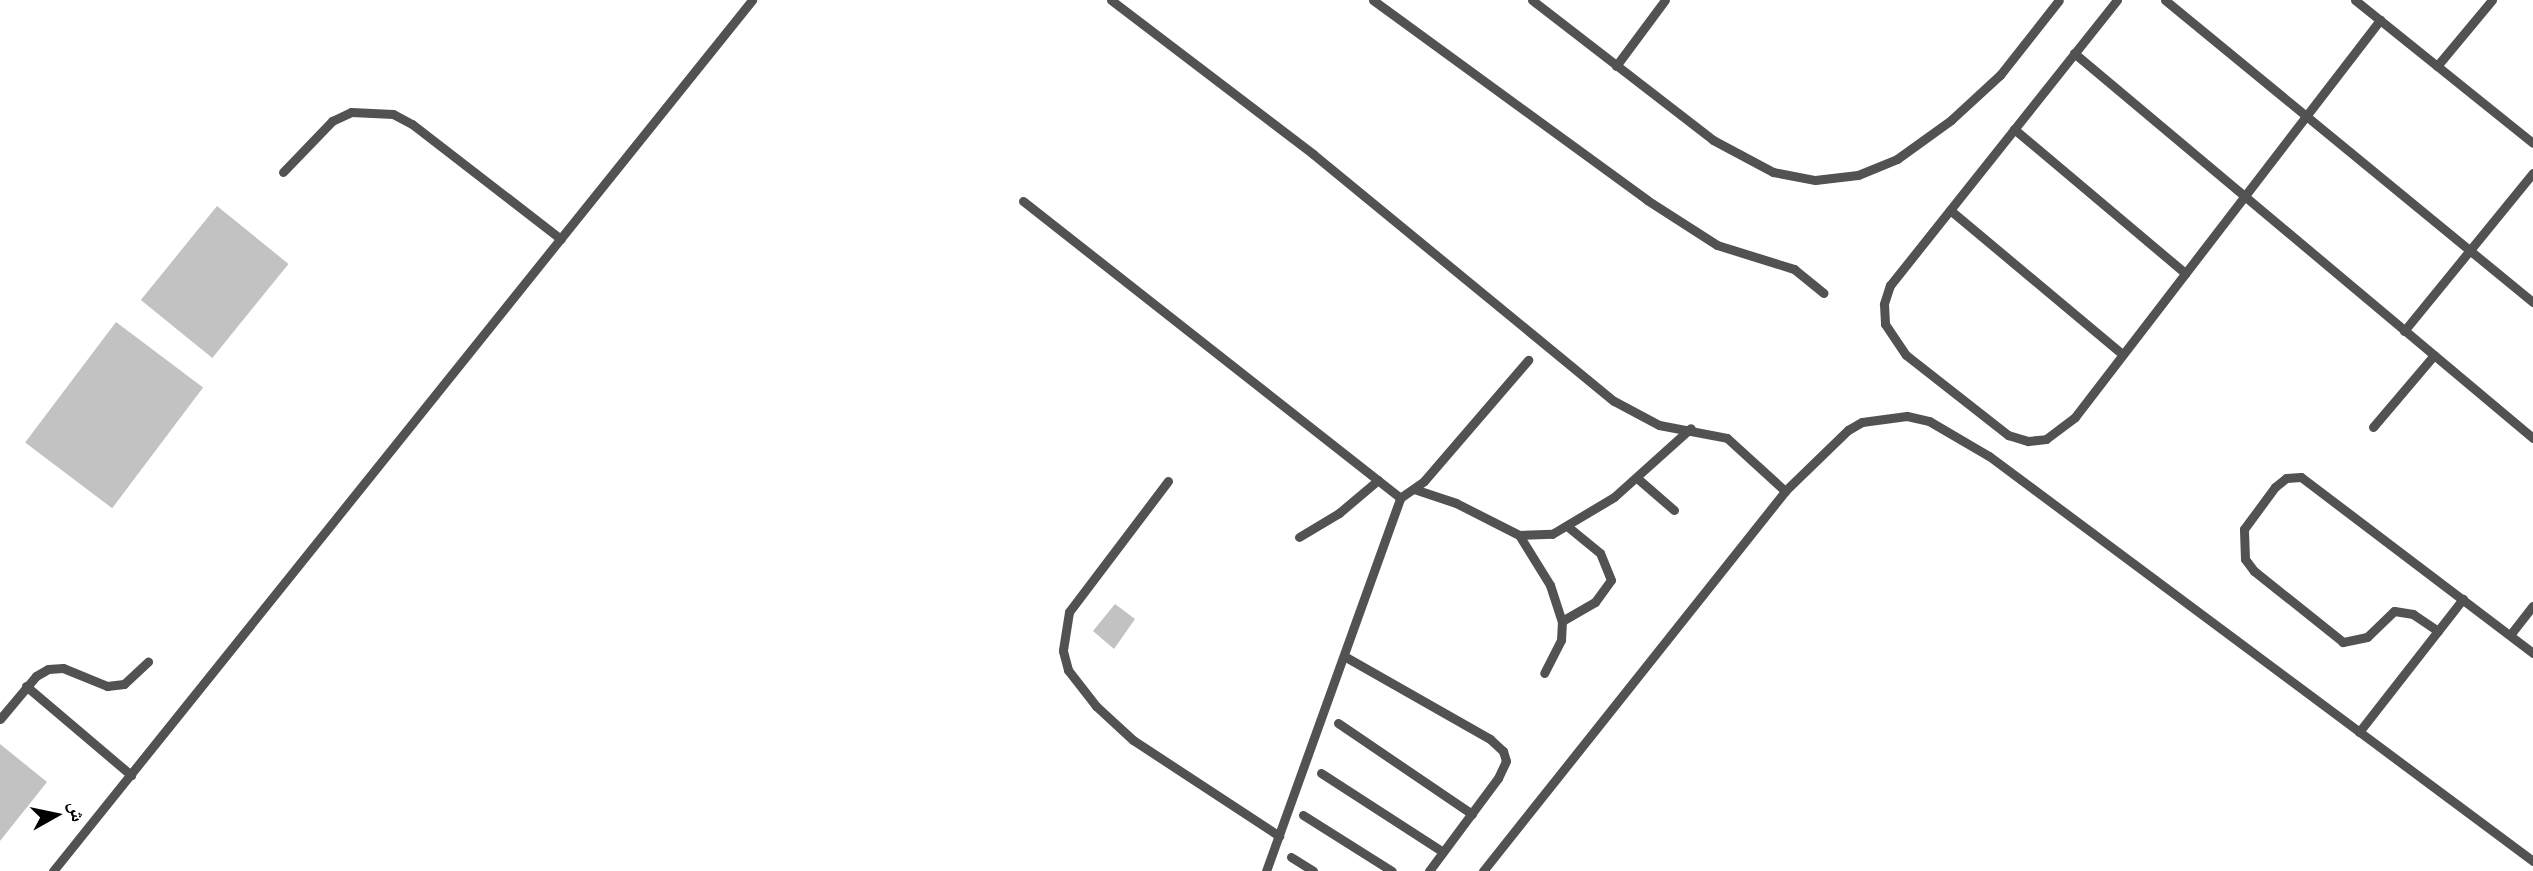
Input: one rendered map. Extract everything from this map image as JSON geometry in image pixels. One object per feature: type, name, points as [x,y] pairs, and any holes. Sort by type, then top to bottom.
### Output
[{"type":"lane","points":[[53,871],[752,0]]},
{"type":"lane","points":[[1111,0],[1313,154],[1614,401],[1643,420],[1691,428],[1727,438],[1785,491]]},
{"type":"lane","points":[[1373,0],[1647,200],[1717,245],[1794,269],[1825,293]]},
{"type":"lane","points":[[1532,0],[1685,122],[1773,172],[1815,180],[1858,175],[1897,159],[1951,120],[2000,75],[2059,0]]},
{"type":"lane","points":[[1616,66],[1665,0]]},
{"type":"lane","points":[[2117,0],[1890,285],[1884,304],[1885,324],[1906,355],[2008,435],[2028,441],[2062,430],[2380,20]]},
{"type":"lane","points":[[2165,0],[2533,302]]},
{"type":"lane","points":[[2356,0],[2533,143]]},
{"type":"lane","points":[[2437,66],[2492,0]]},
{"type":"lane","points":[[2074,53],[2533,438]]},
{"type":"lane","points":[[283,172],[332,121],[351,112],[393,114],[412,124],[561,239]]},
{"type":"lane","points":[[2014,129],[2185,273]]},
{"type":"lane","points":[[2404,331],[2533,173]]},
{"type":"lane","points":[[1023,201],[1400,498]]},
{"type":"lane","points":[[1950,210],[2122,354]]},
{"type":"lane","points":[[2373,427],[2434,355]]},
{"type":"lane","points":[[1266,871],[1400,498],[1414,489],[1528,360]]},
{"type":"lane","points":[[1483,871],[1785,491],[1832,444],[1862,422],[1907,416],[1929,421],[1989,456],[2533,861]]},
{"type":"lane","points":[[1414,489],[1455,503],[1519,535],[1536,537],[1567,526],[1615,498],[1691,428]]},
{"type":"lane","points":[[2438,631],[2413,614],[2394,611],[2367,637],[2343,642],[2254,570],[2243,551],[2244,529],[2275,487],[2286,478],[2301,477],[2533,653]]},
{"type":"lane","points":[[1637,478],[1674,510]]},
{"type":"lane","points":[[1298,537],[1339,513],[1378,480]]},
{"type":"lane","points":[[1168,481],[1069,612],[1063,651],[1068,670],[1096,706],[1133,740],[1279,836]]},
{"type":"lane","points":[[1562,621],[1595,602],[1611,580],[1600,553],[1567,526]]},
{"type":"lane","points":[[1519,535],[1550,585],[1562,621],[1561,640],[1544,673]]},
{"type":"lane","points":[[2359,732],[2463,598]]},
{"type":"lane","points":[[2510,635],[2533,606]]},
{"type":"lane","points":[[1344,656],[1498,744],[1506,761],[1504,769],[1429,871]]},
{"type":"lane","points":[[0,719],[36,676],[55,668],[107,686],[124,684],[148,662]]},
{"type":"lane","points":[[26,686],[131,775]]},
{"type":"lane","points":[[1338,723],[1472,814]]},
{"type":"lane","points":[[1321,773],[1443,852]]},
{"type":"lane","points":[[1303,815],[1392,871]]},
{"type":"lane","points":[[1291,857],[1313,871]]},
{"type":"building","points":[[217,206],[288,264],[212,358],[141,300]]},
{"type":"building","points":[[116,322],[203,388],[112,508],[25,443]]},
{"type":"building","points":[[1115,604],[1135,619],[1114,649],[1093,631]]},
{"type":"building","points":[[0,744],[47,782],[0,841]]}]
